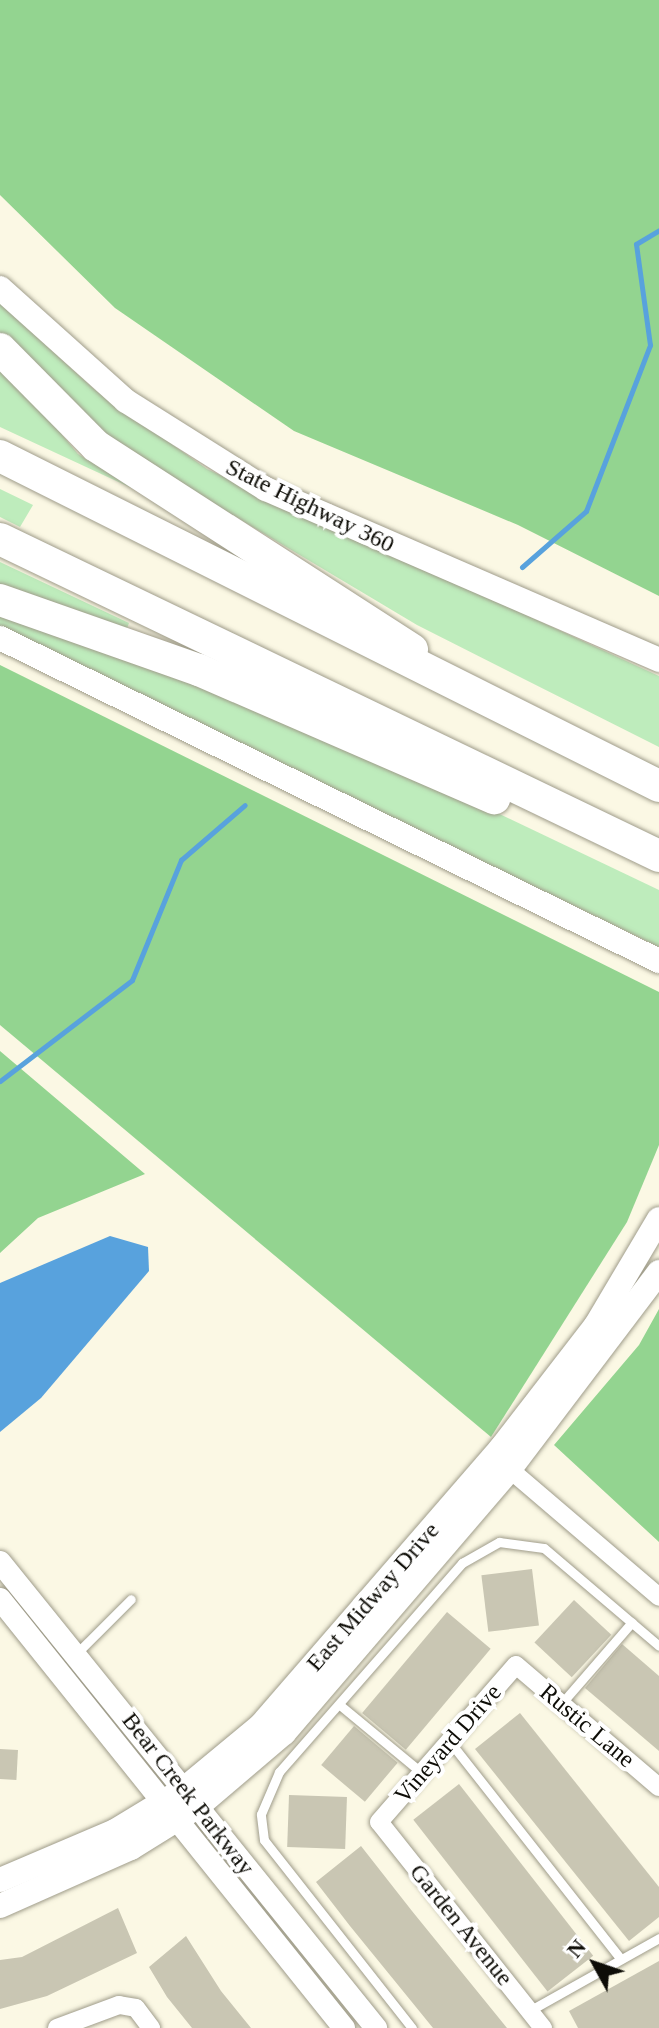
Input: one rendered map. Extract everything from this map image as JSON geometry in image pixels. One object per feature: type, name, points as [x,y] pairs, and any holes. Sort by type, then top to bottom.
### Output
[{"type":"highway","points":[[0,349],[96,446],[377,623],[460,686]]},
{"type":"highway","points":[[0,456],[659,786]]},
{"type":"highway","points":[[0,539],[659,856]]},
{"type":"highway","points":[[0,600],[199,670],[554,824],[622,837]]},
{"type":"main road","name":"State Highway 360","points":[[0,288],[126,401],[266,489],[659,660]]},
{"type":"main road","points":[[0,638],[659,961]]},
{"type":"main road","name":"East Midway Drive","points":[[502,1463],[596,1325],[659,1219]]},
{"type":"main road","name":"East Midway Drive","points":[[0,1906],[80,1874],[284,1733],[659,1272]]},
{"type":"main road","name":"East Midway Drive","points":[[0,1880],[182,1804]]},
{"type":"street","points":[[502,1463],[659,1597]]},
{"type":"street","name":"Bear Creek Parkway","points":[[0,1562],[77,1653],[344,2028]]},
{"type":"street","name":"Bear Creek Parkway","points":[[0,1599],[376,2028]]},
{"type":"street","name":"Rustic Lane","points":[[516,1665],[659,1787]]},
{"type":"street","name":"Vineyard Drive","points":[[379,1822],[516,1665]]},
{"type":"street","name":"Garden Avenue","points":[[379,1822],[543,2028]]},
{"type":"street","points":[[57,2028],[119,2005],[136,2008],[151,2028]]},
{"type":"lane","points":[[412,2028],[264,1840],[266,1793],[462,1563],[499,1542],[544,1548],[659,1646]]},
{"type":"lane","points":[[77,1653],[131,1599]]},
{"type":"lane","points":[[561,1704],[632,1622]]},
{"type":"lane","points":[[341,1706],[422,1774]]},
{"type":"lane","points":[[450,1742],[621,1959]]},
{"type":"lane","points":[[529,2011],[659,1938]]},
{"type":"green space","points":[[0,0],[659,0],[659,596],[518,525],[294,431],[115,308],[0,195]]},
{"type":"green space","points":[[0,303],[95,390],[207,469],[659,676],[659,747],[417,625],[92,431],[0,335]]},
{"type":"green space","points":[[0,360],[78,454],[140,492],[0,427]]},
{"type":"green space","points":[[0,489],[33,505],[20,527],[0,517]]},
{"type":"green space","points":[[0,562],[129,623],[124,636],[0,592]]},
{"type":"green space","points":[[0,610],[126,653],[445,788],[659,890],[659,947],[0,627]]},
{"type":"green space","points":[[0,665],[659,992],[659,1145],[627,1222],[491,1437],[0,1025]]},
{"type":"green space","points":[[0,1051],[145,1174],[38,1218],[0,1253]]},
{"type":"green space","points":[[659,1309],[659,1542],[554,1445],[639,1345]]},
{"type":"water","points":[[110,1236],[148,1247],[149,1271],[41,1398],[0,1432],[0,1283]]},
{"type":"building","points":[[532,1569],[539,1626],[488,1632],[481,1575]]},
{"type":"building","points":[[574,1600],[611,1635],[572,1677],[534,1642]]},
{"type":"building","points":[[447,1612],[491,1649],[406,1750],[362,1713]]},
{"type":"building","points":[[622,1644],[659,1676],[659,1751],[585,1688]]},
{"type":"building","points":[[520,1713],[659,1887],[659,1917],[629,1941],[475,1749]]},
{"type":"building","points":[[354,1726],[398,1763],[365,1802],[321,1765]]},
{"type":"building","points":[[0,1749],[18,1750],[16,1780],[0,1779]]},
{"type":"building","points":[[459,1784],[593,1956],[548,1991],[413,1820]]},
{"type":"building","points":[[289,1795],[347,1797],[345,1849],[287,1847]]},
{"type":"building","points":[[361,1846],[507,2028],[433,2028],[350,1926],[316,1882]]},
{"type":"building","points":[[118,1908],[137,1953],[47,1996],[0,2009],[0,1960],[22,1957]]},
{"type":"building","points":[[186,1936],[221,1991],[251,2028],[192,2028],[167,1997],[149,1967]]},
{"type":"building","points":[[659,1961],[659,2028],[578,2028],[569,2011]]},
{"type":"waterway","points":[[522,567],[586,511],[650,345],[636,244],[659,230]]},
{"type":"waterway","points":[[0,1081],[132,980],[181,860],[245,805]]}]
